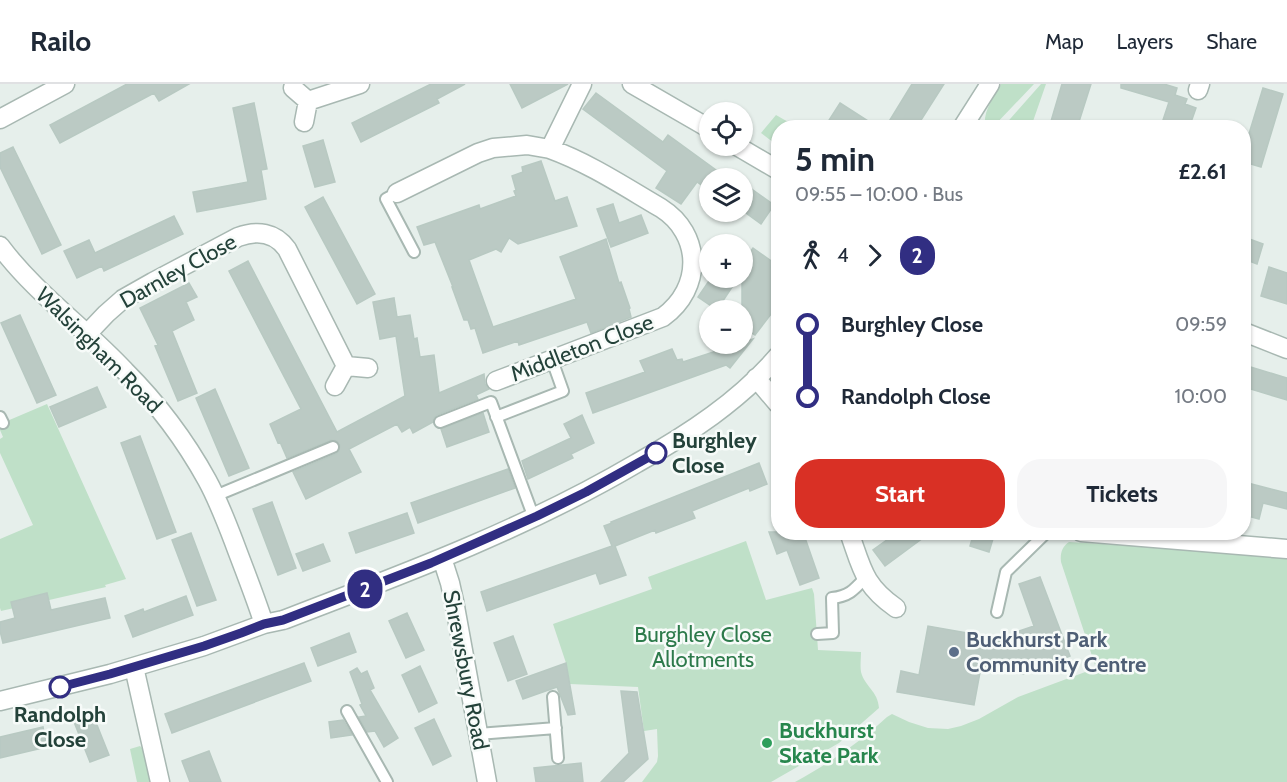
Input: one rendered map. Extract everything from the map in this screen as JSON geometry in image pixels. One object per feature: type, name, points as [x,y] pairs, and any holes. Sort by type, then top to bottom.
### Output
[{"type":"street","points":[[0,119],[65,84]]},
{"type":"street","points":[[308,101],[360,84]]},
{"type":"street","points":[[550,149],[582,84]]},
{"type":"street","points":[[632,84],[699,123]]},
{"type":"street","points":[[967,120],[990,84]]},
{"type":"street","points":[[292,88],[308,101]]},
{"type":"street","points":[[304,122],[308,101]]},
{"type":"street","name":"Middleton Close","points":[[397,193],[478,153],[493,148],[527,145],[550,149],[574,158],[670,213],[687,236],[692,263],[689,282],[682,299],[663,317],[496,381]]},
{"type":"street","points":[[753,155],[771,166]]},
{"type":"street","name":"Darnley Close","points":[[87,334],[115,305],[137,291],[238,237],[262,232],[279,239],[287,249],[346,366]]},
{"type":"street","name":"Walsingham Road","points":[[0,246],[7,267],[32,282],[123,368],[152,400],[191,454],[215,496],[264,624]]},
{"type":"street","points":[[1251,335],[1287,349]]},
{"type":"street","points":[[0,701],[134,667],[213,643],[264,624],[283,620],[442,558],[534,518],[670,444],[715,414],[771,363]]},
{"type":"street","points":[[335,386],[346,366],[368,368]]},
{"type":"street","points":[[756,378],[771,396]]},
{"type":"street","points":[[852,540],[865,578],[875,591],[896,608]]},
{"type":"street","points":[[1178,540],[1287,549]]},
{"type":"street","name":"Shrewsbury Road","points":[[442,558],[454,601],[487,782]]},
{"type":"street","points":[[134,667],[160,782]]},
{"type":"lane","points":[[397,193],[386,199],[414,252]]},
{"type":"lane","points":[[496,417],[563,391],[552,360]]},
{"type":"lane","points":[[440,422],[491,402],[534,518]]},
{"type":"lane","points":[[215,496],[333,447]]},
{"type":"lane","points":[[997,612],[1006,572],[1039,540]]},
{"type":"lane","points":[[817,634],[833,633],[832,598],[846,596],[865,578]]},
{"type":"lane","points":[[553,698],[558,758]]},
{"type":"lane","points":[[347,711],[387,782]]},
{"type":"lane","points":[[478,734],[556,728]]},
{"type":"green space","points":[[1001,84],[1034,84],[1000,120],[985,120],[992,100]]},
{"type":"green space","points":[[1041,84],[1046,84],[1033,120],[1009,120]]},
{"type":"green space","points":[[776,115],[785,120],[772,120]]},
{"type":"green space","points":[[771,121],[771,141],[761,133]]},
{"type":"green space","points":[[47,404],[126,579],[105,585],[106,587],[1,611],[0,539],[33,525],[0,453],[0,439],[3,437],[0,424]]},
{"type":"green space","name":"Burghley Close Allotments","points":[[746,541],[766,600],[812,588],[818,650],[861,652],[861,672],[876,697],[879,708],[839,743],[771,782],[642,782],[657,762],[657,729],[644,731],[638,687],[570,684],[566,663],[553,624],[652,589],[648,577]]},
{"type":"green space","points":[[1069,542],[1287,555],[1287,782],[795,782],[843,752],[892,714],[928,728],[948,729],[979,719],[1018,697],[1096,668],[1061,562],[1062,551]]},
{"type":"green space","points":[[140,746],[144,750],[152,782],[137,782],[130,749]]},
{"type":"building","points":[[127,84],[189,84],[159,101],[154,93],[60,143],[50,125]]},
{"type":"building","points":[[431,84],[465,84],[437,99],[439,103],[361,142],[352,123]]},
{"type":"building","points":[[510,84],[568,84],[522,108]]},
{"type":"building","points":[[912,84],[944,84],[921,120],[890,120]]},
{"type":"building","points":[[1062,84],[1091,84],[1080,120],[1051,120]]},
{"type":"building","points":[[1121,84],[1164,84],[1177,88],[1175,95],[1187,99],[1185,104],[1196,108],[1192,120],[1163,120],[1169,102],[1121,88]]},
{"type":"building","points":[[1263,88],[1283,94],[1261,167],[1251,164],[1251,127]]},
{"type":"building","points":[[596,93],[663,142],[668,135],[713,168],[699,168],[699,183],[697,182],[681,204],[656,188],[667,171],[583,109]]},
{"type":"building","points":[[254,103],[267,169],[261,170],[266,199],[197,212],[193,192],[248,182],[233,108]]},
{"type":"building","points":[[840,103],[867,120],[829,120]]},
{"type":"building","points":[[323,140],[335,182],[315,187],[303,146]]},
{"type":"building","points":[[13,147],[61,245],[42,254],[0,167],[0,153]]},
{"type":"building","points":[[541,161],[555,201],[567,197],[577,226],[518,244],[509,238],[501,252],[496,249],[469,260],[493,327],[576,299],[560,257],[606,239],[631,317],[591,333],[587,322],[519,345],[518,341],[483,353],[475,328],[471,329],[468,320],[464,320],[435,242],[424,245],[417,227],[479,205],[480,209],[516,196],[512,176],[523,172],[522,167]]},
{"type":"building","points":[[753,190],[771,203],[771,209],[761,224],[753,218]]},
{"type":"building","points":[[323,197],[375,294],[357,304],[305,207]]},
{"type":"building","points":[[613,204],[619,223],[641,215],[648,233],[611,247],[597,209]]},
{"type":"building","points":[[174,216],[183,234],[104,271],[102,266],[77,278],[64,251],[89,240],[95,253]]},
{"type":"building","points":[[1251,240],[1263,244],[1257,264],[1251,262]]},
{"type":"building","points":[[753,248],[771,261],[771,314],[755,335],[753,334],[753,300],[742,300],[742,288],[753,288]]},
{"type":"building","points":[[248,261],[337,432],[405,396],[396,336],[380,339],[373,302],[394,298],[397,317],[410,315],[420,357],[434,355],[439,393],[484,374],[485,384],[489,389],[476,395],[478,399],[437,415],[433,422],[413,433],[410,427],[402,432],[397,424],[349,449],[361,472],[306,499],[293,472],[336,454],[340,445],[337,441],[331,440],[287,458],[280,442],[278,443],[270,424],[301,409],[229,271]]},
{"type":"building","points":[[1269,267],[1287,273],[1287,304],[1261,296]]},
{"type":"building","points":[[189,283],[197,297],[186,302],[194,320],[172,331],[197,393],[178,401],[155,346],[158,345],[140,308]]},
{"type":"building","points":[[704,288],[731,288],[724,300],[702,300],[698,297]]},
{"type":"building","points":[[20,315],[56,395],[37,403],[1,323]]},
{"type":"building","points":[[672,349],[677,360],[682,359],[683,362],[707,354],[741,354],[730,368],[726,365],[593,413],[586,393],[645,372],[640,361]]},
{"type":"building","points":[[1251,367],[1287,378],[1287,400],[1251,389]]},
{"type":"building","points":[[97,387],[106,407],[59,427],[50,407]]},
{"type":"building","points":[[215,389],[249,468],[229,476],[196,398]]},
{"type":"building","points":[[483,413],[489,432],[447,447],[441,429]]},
{"type":"building","points":[[582,415],[594,443],[571,454],[573,458],[528,479],[522,461],[571,438],[564,424]]},
{"type":"building","points":[[140,436],[176,532],[157,539],[121,443]]},
{"type":"building","points":[[759,463],[767,484],[750,491],[749,488],[692,511],[695,518],[656,533],[655,530],[615,546],[626,575],[600,584],[596,573],[487,611],[481,592],[612,546],[604,526],[611,522]]},
{"type":"building","points":[[508,469],[515,488],[418,523],[411,503]]},
{"type":"building","points":[[1251,484],[1287,493],[1287,509],[1263,503],[1259,519],[1251,517]]},
{"type":"building","points":[[272,502],[296,568],[278,575],[253,509]]},
{"type":"building","points":[[407,513],[414,533],[356,553],[349,533]]},
{"type":"building","points":[[191,533],[216,600],[197,606],[172,540]]},
{"type":"building","points":[[772,540],[806,540],[819,578],[800,585],[787,550],[777,554]]},
{"type":"building","points":[[887,540],[920,540],[885,566],[873,550]]},
{"type":"building","points":[[972,540],[993,540],[989,552],[970,546]]},
{"type":"building","points":[[323,544],[330,561],[303,571],[296,554]]},
{"type":"building","points":[[1040,577],[1070,656],[1023,674],[981,667],[974,705],[897,692],[901,671],[919,675],[928,626],[1007,640],[1016,632],[1034,626],[1019,584]]},
{"type":"building","points":[[47,593],[51,610],[105,598],[110,618],[3,643],[0,622],[15,618],[11,602]]},
{"type":"building","points":[[186,596],[193,615],[133,637],[125,616],[143,609],[144,612]]},
{"type":"building","points":[[407,613],[424,650],[406,658],[389,621]]},
{"type":"building","points":[[349,633],[356,652],[318,666],[311,648]]},
{"type":"building","points":[[513,636],[527,674],[508,681],[494,643]]},
{"type":"building","points":[[304,663],[311,681],[172,733],[165,714]]},
{"type":"building","points":[[566,663],[575,714],[568,715],[557,687],[523,699],[516,681]]},
{"type":"building","points":[[420,666],[437,703],[419,712],[402,675]]},
{"type":"building","points":[[357,668],[361,674],[367,671],[374,688],[370,690],[398,738],[384,747],[375,731],[367,732],[359,717],[366,716],[360,705],[362,704],[350,672]]},
{"type":"building","points":[[621,691],[637,692],[648,759],[623,782],[601,782],[629,753]]},
{"type":"building","points":[[93,715],[109,755],[90,762],[74,722]]},
{"type":"building","points":[[434,719],[451,756],[433,765],[415,728]]},
{"type":"building","points":[[343,720],[352,735],[331,738],[329,722]]},
{"type":"building","points":[[43,727],[47,747],[0,758],[0,737]]},
{"type":"building","points":[[209,751],[221,782],[190,782],[182,761]]},
{"type":"building","points":[[581,763],[583,782],[536,782],[534,768]]},
{"type":"bus line","name":"2","points":[[60,687],[204,646],[264,624],[283,620],[431,563],[571,500],[656,453]]},
{"type":"place","name":"Burghley Close","points":[[656,453]]},
{"type":"place","name":"Buckhurst Park Community Centre","points":[[954,652]]},
{"type":"place","name":"Randolph Close","points":[[60,687]]},
{"type":"place","name":"Buckhurst Skate Park","points":[[767,743]]}]
